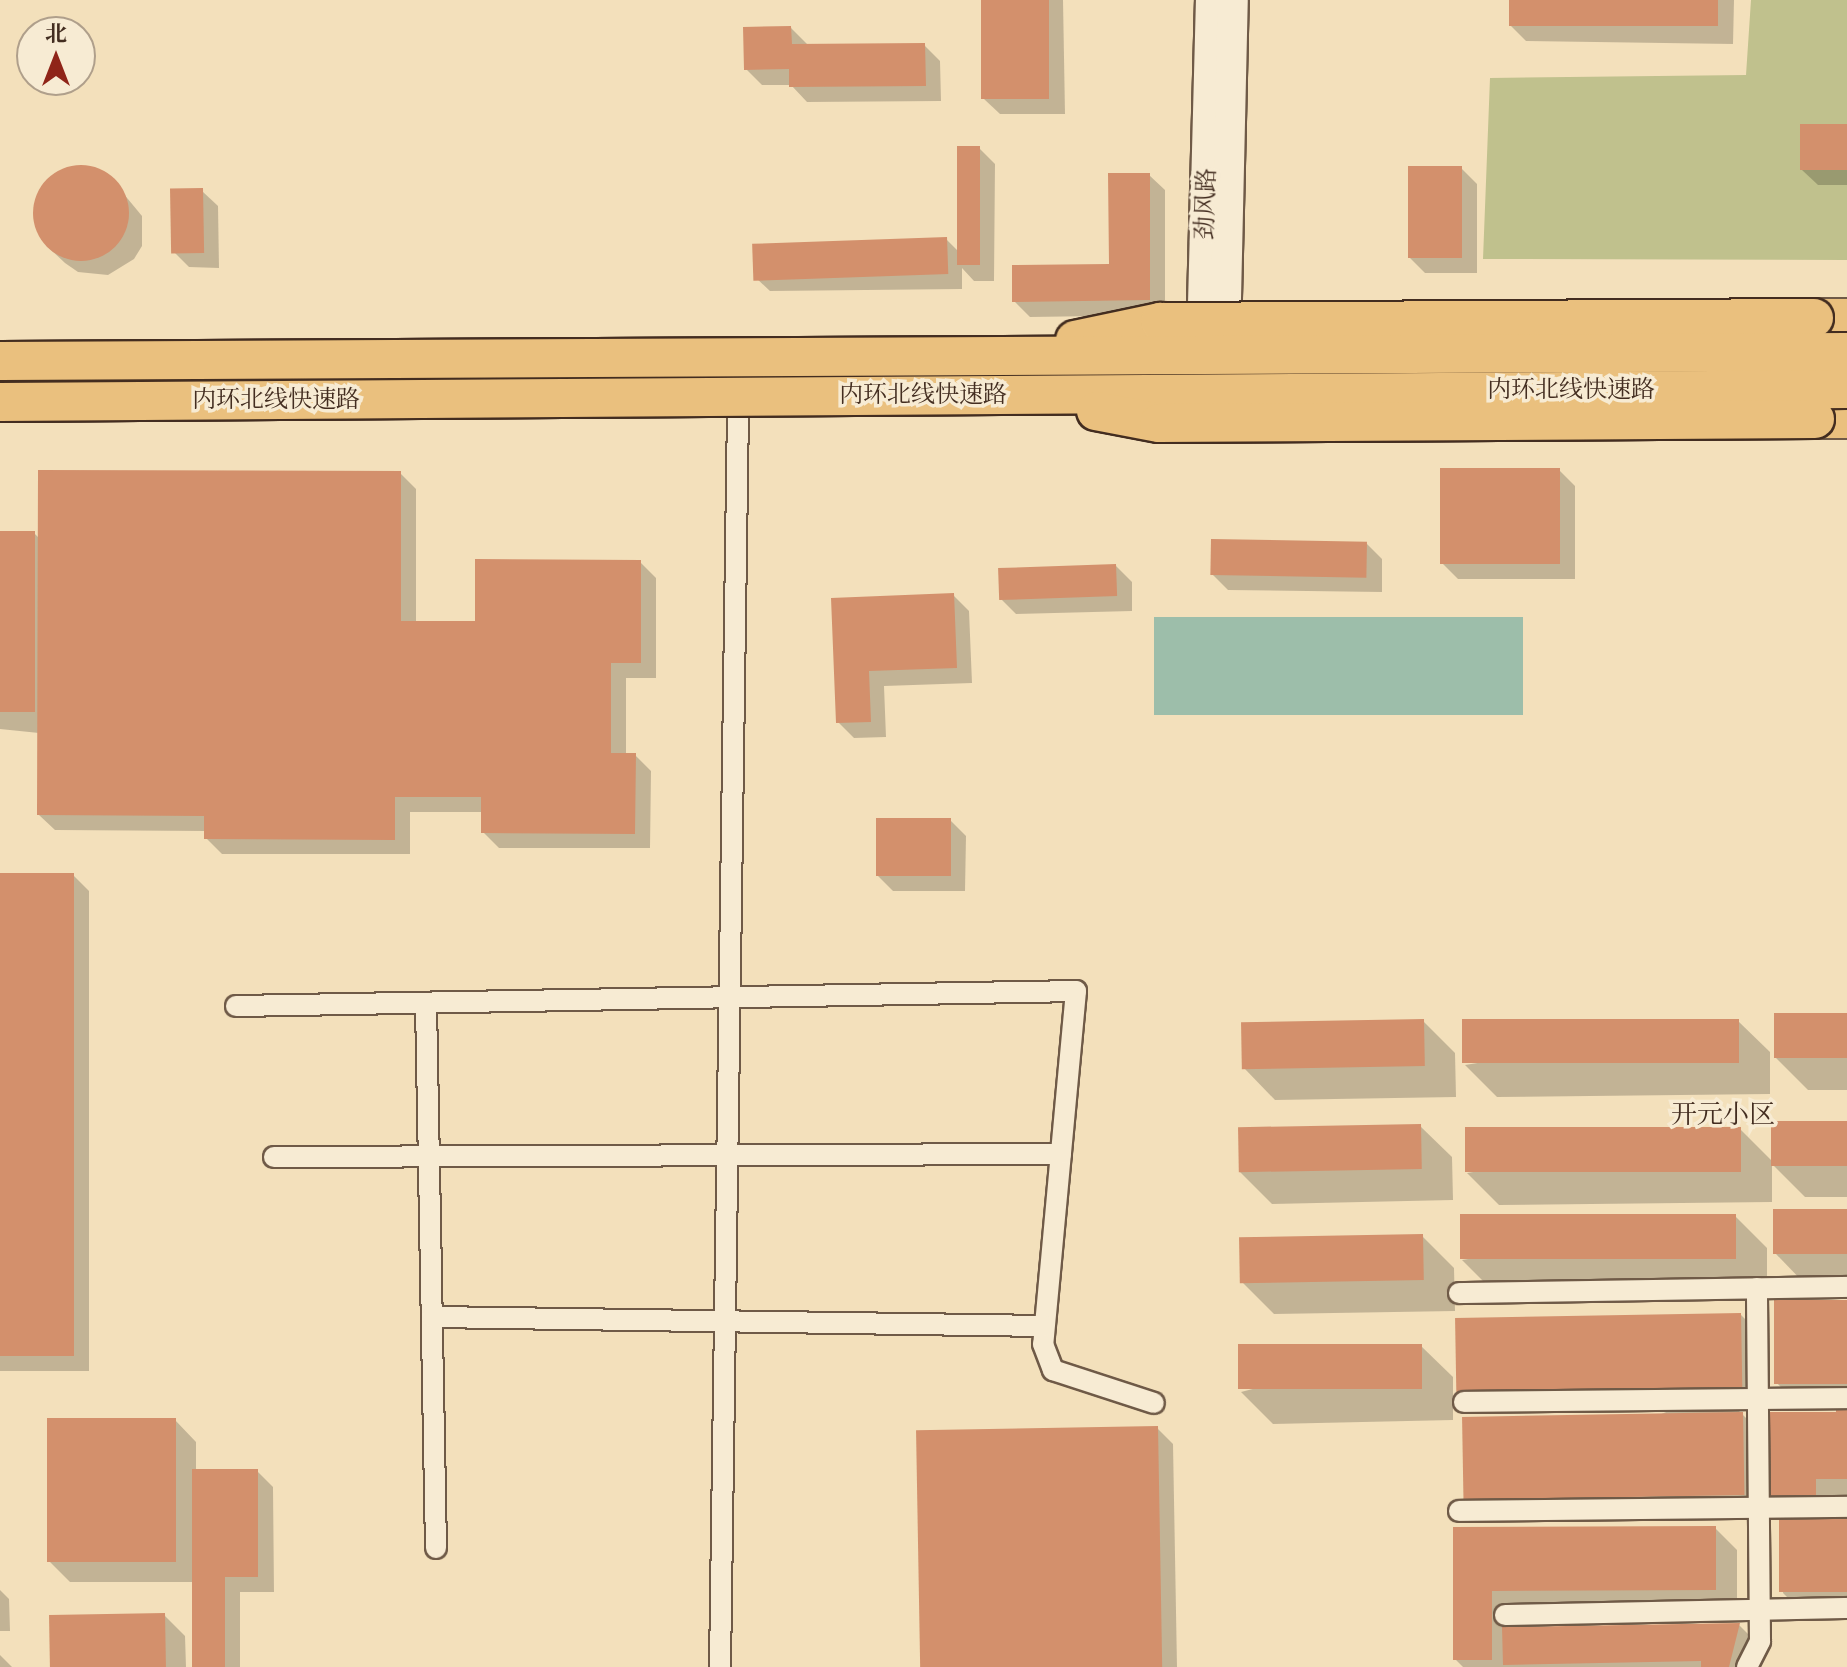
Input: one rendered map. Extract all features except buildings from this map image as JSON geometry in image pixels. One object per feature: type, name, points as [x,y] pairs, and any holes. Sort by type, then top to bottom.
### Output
[{"type":"highway","points":[[856,357],[1053,345],[1160,322],[1830,318]]},
{"type":"highway","name":"内环北线快速路","points":[[0,361],[1847,352]]},
{"type":"highway","name":"内环北线快速路","points":[[0,402],[1847,389]]},
{"type":"highway","points":[[854,396],[1054,403],[1159,423],[1831,419]]},
{"type":"street","name":"劲风路","points":[[1211,0],[1213,408],[1233,0]]},
{"type":"street","points":[[720,1667],[738,411]]},
{"type":"street","points":[[236,1006],[730,1000],[1076,991],[1043,1344],[1053,1370],[1154,1403]]},
{"type":"street","points":[[426,1003],[436,1548]]},
{"type":"street","points":[[274,1157],[429,1155],[727,1159],[1061,1154]]},
{"type":"street","points":[[1459,1293],[1847,1287]]},
{"type":"street","points":[[1747,1667],[1760,1641],[1757,1288]]},
{"type":"street","points":[[432,1317],[1044,1326]]},
{"type":"street","points":[[1464,1402],[1758,1402],[1847,1398]]},
{"type":"street","points":[[1459,1511],[1847,1507]]},
{"type":"street","points":[[1505,1615],[1847,1608]]},
{"type":"green space","points":[[1751,0],[1847,0],[1847,260],[1483,259],[1490,78],[1746,75]]},
{"type":"shaded area","points":[[1154,617],[1523,617],[1523,715],[1154,715]]},
{"type":"district","name":"开元小区","points":[[1723,1115]]}]
